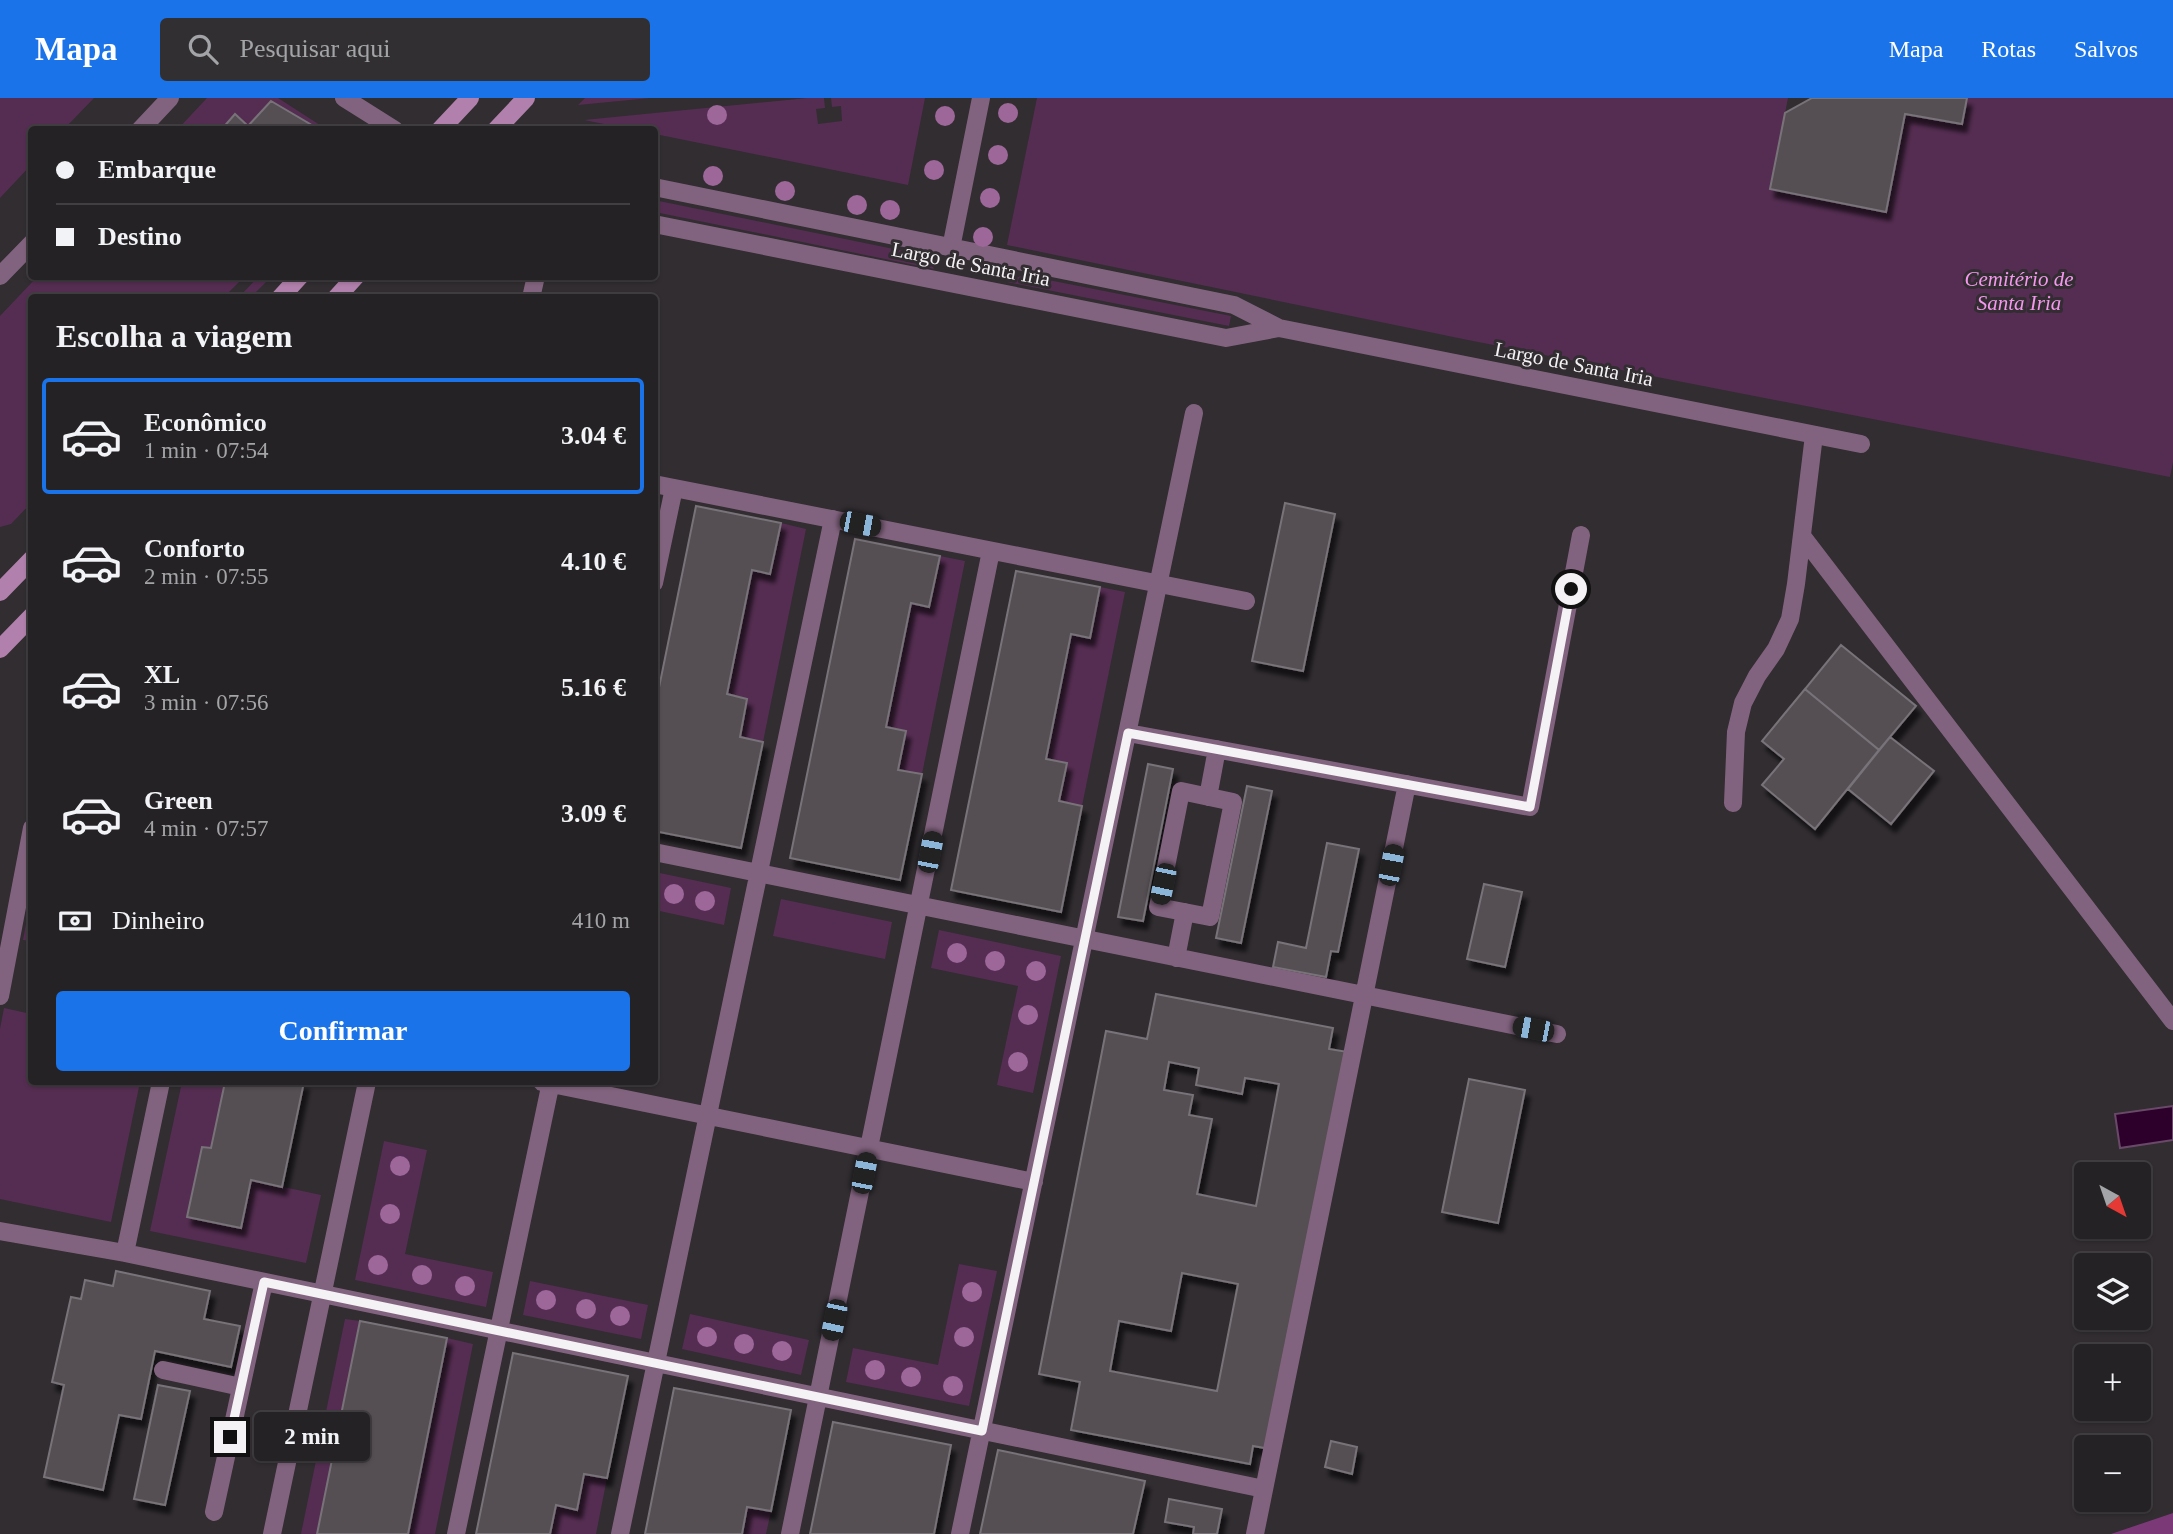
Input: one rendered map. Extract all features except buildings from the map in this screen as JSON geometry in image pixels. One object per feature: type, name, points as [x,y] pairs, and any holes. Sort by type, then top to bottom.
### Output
[{"type":"main road","points":[[444,126],[470,98]]},
{"type":"main road","points":[[500,126],[526,98]]},
{"type":"main road","points":[[284,294],[296,280]]},
{"type":"main road","points":[[340,294],[352,280]]},
{"type":"main road","points":[[1,589],[28,563]]},
{"type":"main road","points":[[0,649],[28,620]]},
{"type":"street","points":[[144,126],[170,98]]},
{"type":"street","points":[[344,98],[389,126]]},
{"type":"street","name":"Largo de Santa Iria","points":[[951,248],[981,98]]},
{"type":"street","name":"Largo de Santa Iria","points":[[658,188],[1234,305],[1279,328],[1861,444]]},
{"type":"street","name":"Largo de Santa Iria","points":[[658,225],[1226,338],[1279,328]]},
{"type":"street","points":[[0,276],[28,247]]},
{"type":"street","points":[[960,1534],[1194,413]]},
{"type":"street","points":[[1733,803],[1736,732],[1744,703],[1757,676],[1776,649],[1790,619],[1814,436]]},
{"type":"street","points":[[658,485],[1246,601]]},
{"type":"street","points":[[658,564],[674,488]]},
{"type":"street","points":[[620,1534],[833,519]]},
{"type":"street","points":[[1128,733],[1530,807],[1581,535]]},
{"type":"street","points":[[1802,536],[2173,1021]]},
{"type":"street","points":[[790,1534],[992,551]]},
{"type":"street","points":[[1208,796],[1217,749]]},
{"type":"street","points":[[1255,1534],[1407,784]]},
{"type":"street","points":[[1181,791],[1233,802],[1210,917],[1185,912],[1158,907],[1181,791]]},
{"type":"street","points":[[1,990],[28,849]]},
{"type":"street","points":[[658,853],[1557,1034]]},
{"type":"street","points":[[1176,958],[1185,912]]},
{"type":"street","points":[[125,1253],[160,1085]]},
{"type":"street","points":[[272,1534],[366,1085]]},
{"type":"street","points":[[456,1534],[547,1085]]},
{"type":"street","points":[[563,1085],[1034,1182]]},
{"type":"street","points":[[0,1231],[125,1253],[1264,1489]]},
{"type":"street","points":[[214,1512],[264,1282]]},
{"type":"street","points":[[163,1370],[241,1387]]},
{"type":"green space","points":[[0,98],[94,98],[67,126],[28,126],[28,168],[0,198]]},
{"type":"green space","points":[[207,98],[278,98],[321,126],[181,126]]},
{"type":"green space","points":[[585,98],[650,98],[578,105]]},
{"type":"green space","points":[[824,98],[825,108],[816,109],[818,124],[842,121],[841,106],[832,107],[831,98],[925,98],[908,185],[658,135],[658,126],[614,126],[584,120]]},
{"type":"green space","name":"Cemitério de Santa Iria","points":[[1037,98],[1788,98],[1770,189],[1886,212],[1905,114],[1962,124],[1967,98],[2173,98],[2173,462],[2170,477],[1468,340],[1007,245]]},
{"type":"green space","points":[[658,201],[928,256],[934,269],[658,213]]},
{"type":"green space","points":[[1023,275],[1231,316],[1229,326],[1007,282]]},
{"type":"green space","points":[[34,280],[241,280],[227,294],[28,294],[28,506],[11,524],[0,527],[0,316]]},
{"type":"green space","points":[[255,280],[268,280],[254,294],[242,294]]},
{"type":"green space","points":[[781,523],[806,529],[763,742],[740,737],[747,699],[727,694],[752,570],[771,574]]},
{"type":"green space","points":[[940,556],[965,561],[922,774],[898,770],[906,731],[886,727],[911,603],[929,606]]},
{"type":"green space","points":[[1100,587],[1125,592],[1082,806],[1059,801],[1067,763],[1046,759],[1071,634],[1090,638]]},
{"type":"green space","points":[[658,873],[731,888],[724,925],[658,911]]},
{"type":"green space","points":[[781,899],[892,922],[885,959],[773,936]]},
{"type":"green space","points":[[28,914],[28,941],[23,940]]},
{"type":"green space","points":[[939,930],[1061,956],[1033,1093],[997,1085],[1018,986],[931,968]]},
{"type":"green space","points":[[4,1008],[28,1013],[28,1085],[139,1085],[111,1222],[0,1199],[0,1029]]},
{"type":"green space","points":[[181,1085],[224,1085],[211,1148],[202,1147],[187,1217],[241,1228],[251,1180],[321,1195],[306,1263],[150,1231]]},
{"type":"green space","points":[[384,1141],[427,1150],[405,1254],[493,1272],[486,1307],[355,1280]]},
{"type":"green space","points":[[959,1264],[997,1271],[969,1406],[846,1382],[853,1348],[938,1365]]},
{"type":"green space","points":[[530,1281],[648,1305],[641,1339],[523,1315]]},
{"type":"green space","points":[[690,1314],[809,1340],[801,1375],[682,1349]]},
{"type":"green space","points":[[345,1319],[360,1321],[317,1534],[301,1534]]},
{"type":"green space","points":[[447,1338],[473,1344],[435,1534],[408,1534]]},
{"type":"green space","points":[[584,1474],[607,1478],[596,1534],[550,1534],[556,1505],[577,1509]]},
{"type":"green space","points":[[747,1507],[771,1511],[766,1534],[742,1534]]},
{"type":"shaded area","points":[[2173,1106],[2173,1140],[2120,1148],[2115,1114]]},
{"type":"shaded area","points":[[2173,1513],[2173,1534],[2111,1534]]},
{"type":"route","points":[[230,1437],[264,1282],[982,1431],[1128,733],[1530,807],[1571,589]]}]
